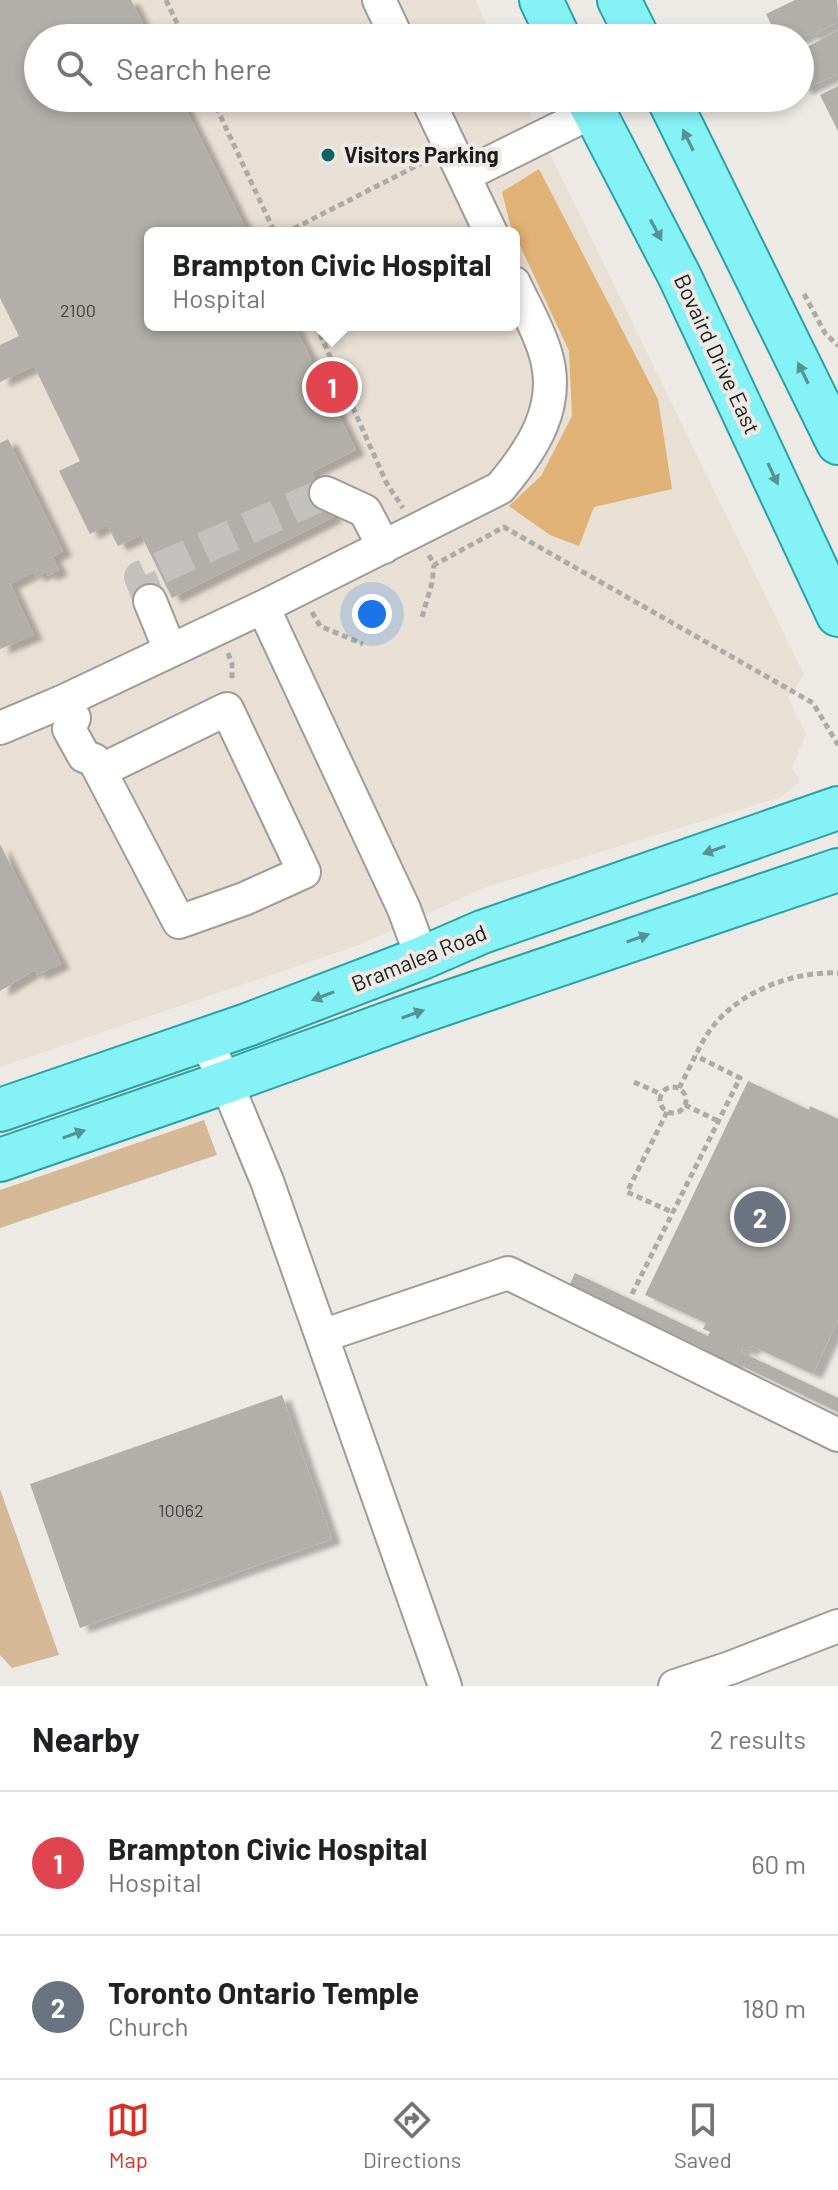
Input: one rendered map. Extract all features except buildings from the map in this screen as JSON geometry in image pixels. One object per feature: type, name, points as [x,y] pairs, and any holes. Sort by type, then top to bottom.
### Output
[{"type":"main road","points":[[541,0],[552,24]]},
{"type":"main road","points":[[619,0],[631,24]]},
{"type":"main road","name":"Bovaird Drive East","points":[[594,112],[680,277],[838,615]]},
{"type":"main road","points":[[675,112],[838,443]]},
{"type":"main road","points":[[787,824],[822,800],[838,778]]},
{"type":"main road","name":"Bramalea Road","points":[[0,1110],[205,1040],[422,958],[482,932],[838,808]]},
{"type":"main road","points":[[0,1160],[838,870]]},
{"type":"lane","points":[[379,0],[390,24]]},
{"type":"lane","points":[[434,112],[488,227]]},
{"type":"lane","points":[[458,162],[574,112]]},
{"type":"lane","points":[[0,728],[69,710],[170,650],[500,488],[526,456],[543,425],[551,391],[546,352],[520,296]]},
{"type":"lane","points":[[326,493],[365,511],[384,547]]},
{"type":"lane","points":[[150,601],[170,650]]},
{"type":"lane","points":[[263,607],[404,909],[422,958]]},
{"type":"lane","points":[[69,710],[69,729],[84,756],[97,765],[179,922],[244,899],[304,872],[227,709],[97,765]]},
{"type":"lane","points":[[205,1040],[267,1181],[445,1686]]},
{"type":"lane","points":[[322,1336],[508,1273],[838,1435]]},
{"type":"lane","points":[[675,1686],[838,1626]]},
{"type":"path","points":[[166,0],[177,24]]},
{"type":"path","points":[[219,112],[272,227]]},
{"type":"path","points":[[300,227],[458,162]]},
{"type":"path","points":[[319,331],[387,484],[418,530],[434,565],[422,617]]},
{"type":"path","points":[[434,565],[504,527],[813,703],[838,745]]},
{"type":"path","points":[[299,589],[320,626],[363,644]]},
{"type":"path","points":[[219,628],[232,664],[232,695]]},
{"type":"path","points":[[679,1088],[709,1032],[734,1006],[780,980],[838,973]]},
{"type":"path","points":[[632,1294],[740,1078],[696,1056]]},
{"type":"path","points":[[634,1082],[661,1094]]},
{"type":"path","points":[[669,1087],[679,1088],[686,1096],[685,1105],[677,1113],[667,1112],[660,1104],[661,1094],[669,1087]]},
{"type":"path","points":[[685,1105],[718,1121]]},
{"type":"path","points":[[667,1112],[627,1192],[672,1212]]},
{"type":"shaded area","points":[[0,0],[475,0],[486,24],[24,24],[24,112],[530,112],[804,675],[788,698],[806,734],[792,768],[801,781],[781,797],[486,887],[359,945],[0,1067]]},
{"type":"shaded area","points":[[539,169],[658,399],[672,489],[594,507],[579,546],[550,535],[509,506],[541,476],[572,416],[569,351],[520,246],[520,227],[511,227],[510,224],[502,192]]},
{"type":"shaded area","points":[[204,1120],[217,1155],[0,1228],[0,1190]]},
{"type":"shaded area","points":[[0,1489],[59,1655],[12,1668],[0,1655]]},
{"type":"tunnel","points":[[150,601],[140,577],[326,493]]},
{"type":"place","name":"Visitors Parking","points":[[328,155]]},
{"type":"place","name":"Brampton Civic Hospital","points":[[332,387]]},
{"type":"place","name":"Toronto Ontario Temple","points":[[760,1217]]}]
